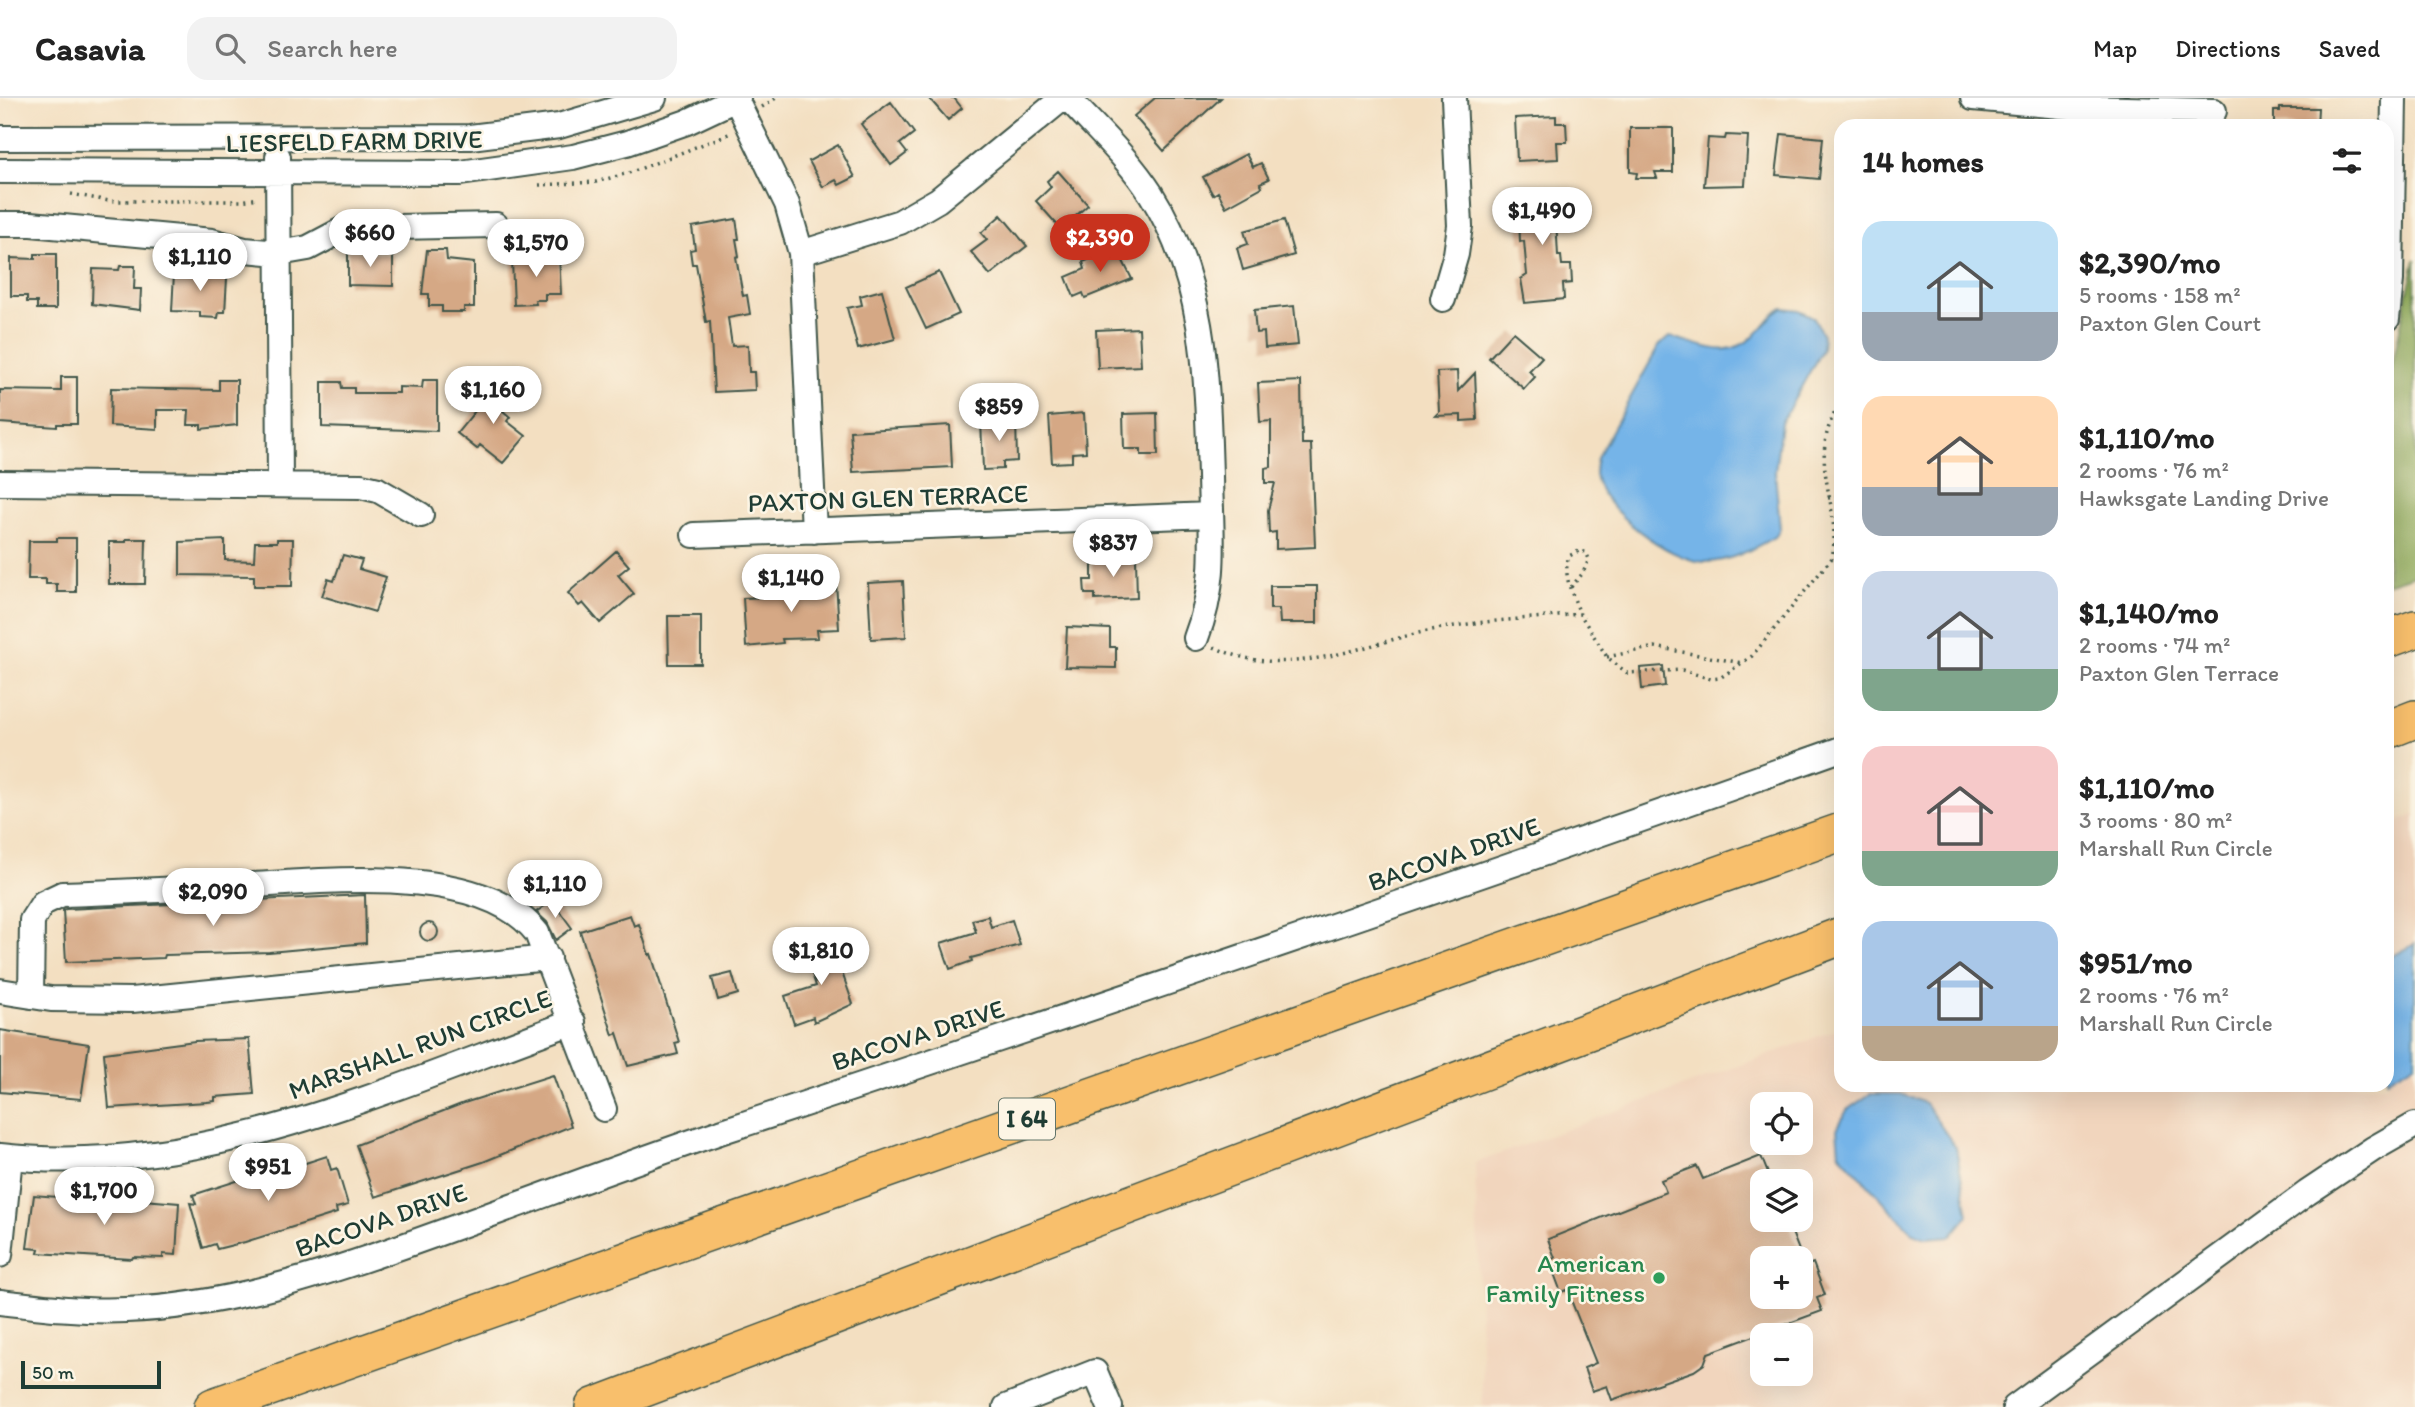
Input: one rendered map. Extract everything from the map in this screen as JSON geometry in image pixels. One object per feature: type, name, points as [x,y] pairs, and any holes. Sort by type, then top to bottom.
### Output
[{"type":"highway","points":[[2394,636],[2415,629]]},
{"type":"highway","points":[[2394,727],[2415,719]]},
{"type":"highway","name":"I 64","points":[[214,1407],[1834,834]]},
{"type":"highway","points":[[594,1407],[1834,939]]},
{"type":"street","name":"LIESFELD FARM DRIVE","points":[[0,138],[428,139],[517,133],[572,122],[654,98]]},
{"type":"street","points":[[801,253],[900,222],[938,200],[1063,98]]},
{"type":"street","points":[[1068,98],[1151,193],[1173,234],[1191,282],[1202,328],[1207,375],[1213,585],[1196,638]]},
{"type":"street","points":[[1443,299],[1456,254],[1460,226],[1454,98]]},
{"type":"street","points":[[1973,98],[2082,108],[2214,112]]},
{"type":"street","points":[[2393,119],[2394,98]]},
{"type":"street","name":"LIESFELD FARM DRIVE","points":[[0,171],[460,173],[573,157],[627,143],[687,122],[737,99]]},
{"type":"street","points":[[737,99],[787,204],[801,253],[814,531]]},
{"type":"street","points":[[278,139],[280,484]]},
{"type":"street","points":[[0,224],[31,224],[212,241],[245,250],[279,253],[308,248],[346,228],[496,225]]},
{"type":"street","points":[[0,484],[361,486],[378,490],[421,515]]},
{"type":"street","name":"PAXTON GLEN TERRACE","points":[[694,535],[1211,515]]},
{"type":"street","name":"BACOVA DRIVE","points":[[0,1302],[57,1309],[126,1310],[191,1304],[279,1285],[387,1252],[693,1141],[1257,954],[1834,751]]},
{"type":"street","points":[[31,996],[32,920],[43,903],[62,894],[381,878],[404,881],[460,891],[509,906],[525,918],[537,933],[548,958]]},
{"type":"street","name":"MARSHALL RUN CIRCLE","points":[[0,991],[91,1001],[132,1000],[548,958],[573,1022],[249,1136],[153,1156],[5,1156],[0,1255]]},
{"type":"street","points":[[573,1022],[604,1109]]},
{"type":"street","points":[[2015,1407],[2307,1193],[2415,1125]]},
{"type":"street","points":[[1006,1407],[1095,1372],[1110,1407]]},
{"type":"path","points":[[1834,414],[1822,454],[1834,536]]},
{"type":"path","points":[[1828,498],[1834,497]]},
{"type":"path","points":[[1570,587],[1583,573],[1589,559],[1586,552],[1579,551],[1569,556],[1564,569],[1570,587],[1580,614],[1607,657],[1627,673],[1682,670],[1711,679],[1720,678],[1752,656],[1832,558],[1834,547]]},
{"type":"path","points":[[1196,638],[1237,658],[1299,663],[1433,630],[1580,614]]},
{"type":"path","points":[[1607,657],[1655,647],[1743,663]]},
{"type":"shaded area","points":[[2415,815],[2415,1407],[1483,1407],[1475,1163],[1834,1031],[1834,1092],[2394,1092],[2394,822]]},
{"type":"green space","points":[[2415,260],[2415,575],[2394,582],[2394,357]]},
{"type":"water","points":[[1783,308],[1799,310],[1813,317],[1823,335],[1822,350],[1781,423],[1775,472],[1780,528],[1776,536],[1742,554],[1724,560],[1691,560],[1674,553],[1639,531],[1609,503],[1595,474],[1597,458],[1659,346],[1669,337],[1713,349],[1734,348],[1745,343],[1771,316]]},
{"type":"water","points":[[2415,944],[2415,1063],[2394,1076],[2394,955]]},
{"type":"water","points":[[1870,1094],[1901,1094],[1925,1103],[1956,1148],[1968,1215],[1951,1236],[1926,1238],[1913,1233],[1839,1153],[1837,1129],[1847,1110]]},
{"type":"building","points":[[929,98],[954,98],[962,108],[948,120]]},
{"type":"building","points":[[1155,98],[1221,98],[1164,151],[1134,116]]},
{"type":"building","points":[[891,102],[914,133],[900,144],[907,153],[891,165],[861,124]]},
{"type":"building","points":[[2280,108],[2318,108],[2317,119],[2274,119],[2274,111],[2280,111]]},
{"type":"building","points":[[1556,116],[1556,123],[1566,123],[1567,142],[1557,142],[1558,159],[1517,161],[1515,118]]},
{"type":"building","points":[[1630,128],[1673,128],[1673,172],[1655,172],[1657,178],[1636,178],[1637,173],[1630,172]]},
{"type":"building","points":[[1781,134],[1823,138],[1819,179],[1776,175]]},
{"type":"building","points":[[1726,135],[1748,136],[1745,185],[1704,186],[1708,138],[1725,139]]},
{"type":"building","points":[[838,145],[855,177],[839,185],[836,180],[823,187],[809,161]]},
{"type":"building","points":[[1246,154],[1253,167],[1261,163],[1269,179],[1260,183],[1262,187],[1226,207],[1218,192],[1213,195],[1203,177]]},
{"type":"building","points":[[1058,171],[1088,205],[1061,229],[1036,201],[1051,187],[1047,181]]},
{"type":"building","points":[[1554,191],[1554,199],[1564,199],[1564,218],[1556,218],[1558,256],[1561,256],[1562,265],[1571,265],[1572,283],[1563,284],[1564,299],[1525,303],[1521,279],[1527,275],[1524,241],[1520,242],[1518,193]]},
{"type":"building","points":[[1001,215],[1027,246],[990,275],[971,252],[987,240],[981,233]]},
{"type":"building","points":[[736,219],[739,256],[736,257],[743,296],[747,295],[750,314],[728,318],[732,346],[748,345],[749,372],[754,372],[755,390],[714,392],[710,321],[706,322],[696,264],[692,264],[690,250],[695,249],[692,227]]},
{"type":"building","points":[[1284,220],[1294,255],[1243,270],[1237,248],[1248,244],[1244,231]]},
{"type":"building","points":[[1115,245],[1132,279],[1085,298],[1083,293],[1074,297],[1066,277],[1085,269],[1083,262],[1096,257],[1095,253]]},
{"type":"building","points":[[348,250],[393,255],[393,286],[348,285]]},
{"type":"building","points":[[427,250],[446,250],[447,260],[474,263],[474,307],[464,307],[464,312],[442,312],[442,306],[429,306],[429,294],[422,294]]},
{"type":"building","points":[[35,254],[56,254],[56,309],[37,309],[37,302],[27,302],[27,296],[11,296],[11,258],[35,259]]},
{"type":"building","points":[[559,254],[561,294],[545,294],[545,300],[535,300],[536,304],[514,305],[512,261],[529,260],[529,255]]},
{"type":"building","points":[[120,266],[135,266],[134,289],[141,289],[140,310],[92,304],[93,269],[119,270]]},
{"type":"building","points":[[200,268],[222,269],[222,278],[227,278],[225,312],[219,312],[218,318],[200,317],[200,312],[172,311],[174,273],[200,274]]},
{"type":"building","points":[[939,272],[959,314],[926,329],[906,287]]},
{"type":"building","points":[[882,290],[895,339],[858,349],[847,308],[862,305],[860,296]]},
{"type":"building","points":[[1294,306],[1298,345],[1265,348],[1264,332],[1256,333],[1254,310]]},
{"type":"building","points":[[1139,328],[1141,366],[1098,368],[1096,330]]},
{"type":"building","points":[[1513,332],[1542,357],[1529,371],[1535,377],[1524,389],[1489,358]]},
{"type":"building","points":[[1457,371],[1458,391],[1475,373],[1477,420],[1461,421],[1461,415],[1435,416],[1439,412],[1437,372]]},
{"type":"building","points":[[61,377],[77,377],[77,424],[57,424],[57,427],[0,423],[0,390],[61,391]]},
{"type":"building","points":[[219,380],[237,380],[237,425],[201,429],[201,425],[188,425],[189,410],[157,410],[157,429],[110,426],[111,388],[219,390]]},
{"type":"building","points":[[423,380],[437,380],[437,431],[322,427],[322,382],[341,382],[342,388],[354,388],[354,393],[399,393],[399,387],[422,388]]},
{"type":"building","points":[[1301,381],[1302,444],[1311,444],[1315,547],[1276,549],[1276,532],[1269,533],[1268,510],[1275,483],[1265,483],[1265,468],[1271,467],[1271,421],[1260,422],[1258,383]]},
{"type":"building","points":[[498,383],[515,397],[503,411],[510,417],[507,421],[526,436],[503,463],[480,445],[477,449],[457,433]]},
{"type":"building","points":[[1084,413],[1086,452],[1072,453],[1072,462],[1052,463],[1049,416]]},
{"type":"building","points":[[1157,413],[1158,455],[1141,455],[1141,449],[1124,449],[1123,414]]},
{"type":"building","points":[[1016,419],[1017,461],[1003,462],[1003,469],[983,470],[981,420]]},
{"type":"building","points":[[950,425],[952,467],[853,472],[850,431]]},
{"type":"building","points":[[57,538],[76,538],[76,592],[57,592],[57,584],[46,584],[46,579],[28,579],[29,541],[57,541]]},
{"type":"building","points":[[126,539],[146,539],[145,584],[109,584],[109,542],[126,542]]},
{"type":"building","points":[[277,539],[293,539],[292,586],[254,586],[254,576],[180,575],[180,542],[225,540],[225,560],[254,561],[255,542],[277,542]]},
{"type":"building","points":[[616,551],[629,566],[618,575],[634,594],[600,623],[583,603],[579,606],[568,593]]},
{"type":"building","points":[[343,555],[362,560],[359,569],[386,577],[375,612],[322,596],[328,579],[334,581]]},
{"type":"building","points":[[1136,558],[1137,598],[1095,600],[1095,594],[1085,594],[1084,580],[1092,580],[1092,560]]},
{"type":"building","points":[[903,581],[906,637],[871,639],[868,583]]},
{"type":"building","points":[[836,582],[839,629],[817,630],[818,638],[782,639],[783,643],[746,647],[743,598],[766,597],[765,588],[811,589],[810,583]]},
{"type":"building","points":[[1270,586],[1317,586],[1317,623],[1280,623],[1279,609],[1270,609]]},
{"type":"building","points":[[668,616],[701,616],[701,664],[669,664]]},
{"type":"building","points":[[1067,627],[1110,629],[1110,647],[1116,647],[1116,668],[1065,667]]},
{"type":"building","points":[[1663,666],[1665,686],[1642,689],[1640,668]]},
{"type":"building","points":[[365,895],[366,943],[269,952],[165,955],[164,958],[66,962],[63,910],[66,909]]},
{"type":"building","points":[[552,901],[572,928],[556,940],[547,922],[536,912]]},
{"type":"building","points":[[630,915],[634,926],[639,924],[649,955],[651,954],[679,1042],[675,1043],[678,1054],[628,1066],[617,1033],[613,1035],[580,931]]},
{"type":"building","points":[[988,916],[991,927],[1012,920],[1020,945],[971,958],[972,961],[950,969],[941,943],[976,932],[972,920]]},
{"type":"building","points":[[425,923],[433,923],[438,932],[436,939],[425,941],[420,936],[420,928]]},
{"type":"building","points":[[831,941],[853,1004],[814,1022],[813,1017],[794,1024],[785,996],[816,986],[804,950]]},
{"type":"building","points":[[732,973],[738,994],[718,1000],[712,978]]},
{"type":"building","points":[[0,1030],[89,1044],[81,1099],[0,1092]]},
{"type":"building","points":[[249,1039],[254,1094],[215,1097],[215,1101],[207,1102],[109,1108],[104,1053],[195,1041]]},
{"type":"building","points":[[553,1075],[571,1126],[483,1162],[375,1197],[356,1145],[464,1103]]},
{"type":"building","points":[[327,1156],[331,1170],[337,1168],[348,1205],[336,1208],[337,1213],[245,1242],[217,1249],[215,1244],[203,1248],[190,1203],[196,1204],[193,1195],[290,1164],[293,1167]]},
{"type":"building","name":"American Family Fitness","points":[[1761,1156],[1766,1169],[1750,1169],[1750,1232],[1792,1232],[1797,1246],[1750,1246],[1750,1309],[1813,1309],[1813,1263],[1825,1295],[1817,1298],[1822,1311],[1789,1323],[1750,1323],[1750,1338],[1708,1353],[1704,1364],[1694,1371],[1612,1400],[1607,1386],[1592,1391],[1584,1368],[1596,1363],[1567,1290],[1561,1292],[1549,1260],[1555,1258],[1548,1239],[1666,1192],[1661,1180],[1697,1166],[1703,1179]]},
{"type":"building","points":[[72,1194],[179,1203],[176,1255],[163,1254],[163,1258],[132,1259],[38,1253],[39,1249],[27,1248],[34,1195],[69,1198]]},
{"type":"place","name":"American Family Fitness","points":[[1659,1278]]}]
